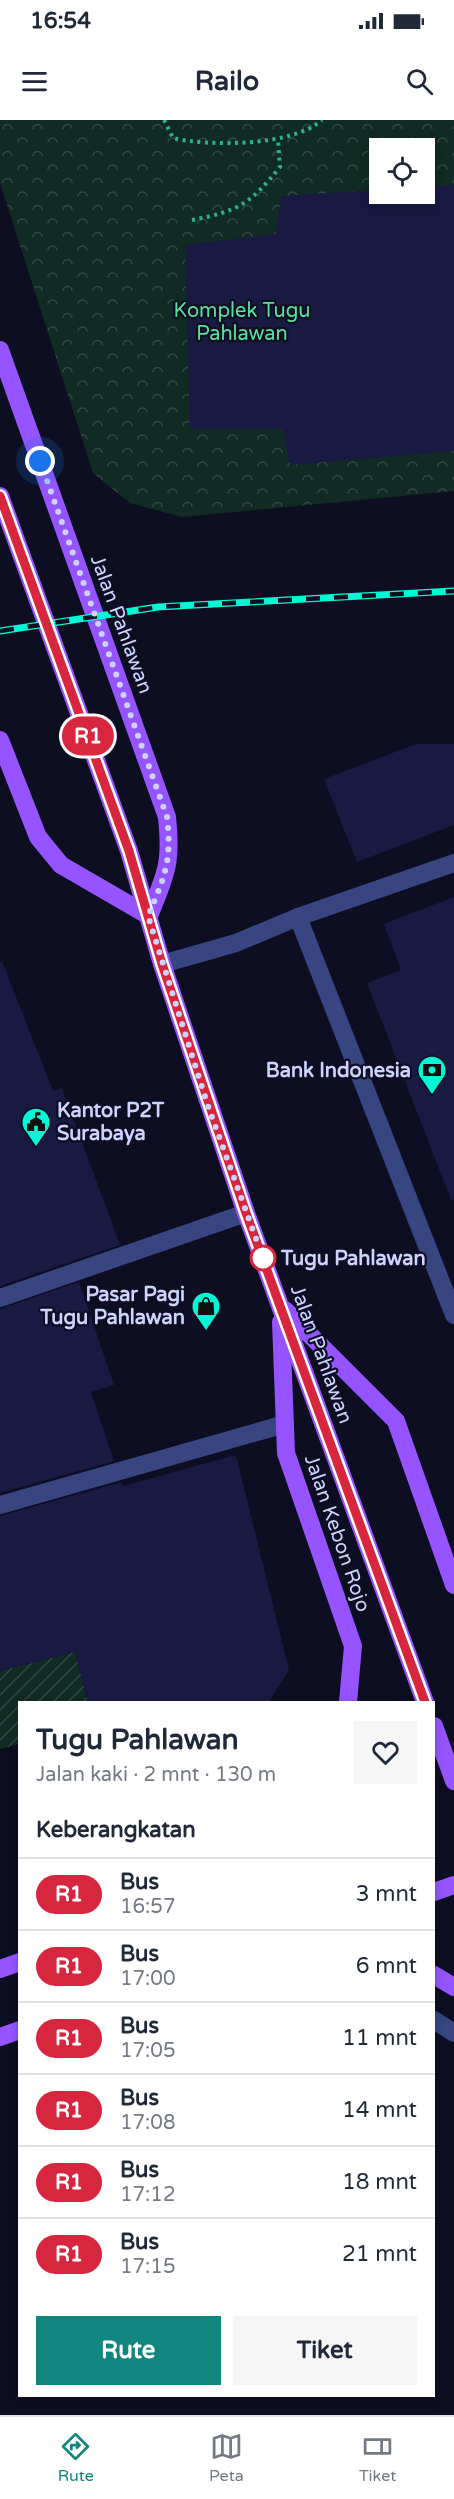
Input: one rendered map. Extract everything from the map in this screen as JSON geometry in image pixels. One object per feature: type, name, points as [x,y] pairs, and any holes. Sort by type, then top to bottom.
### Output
[{"type":"main road","name":"Jalan Pahlawan","points":[[0,350],[167,817],[170,850],[166,875],[148,916]]},
{"type":"main road","name":"Jalan Pahlawan","points":[[0,496],[129,851],[162,964],[246,1213],[424,1701]]},
{"type":"main road","points":[[0,740],[38,837],[61,865],[148,916]]},
{"type":"main road","points":[[280,1305],[396,1420],[454,1585]]},
{"type":"main road","name":"Jalan Kebon Rojo","points":[[280,1305],[286,1453],[353,1646],[348,1701]]},
{"type":"main road","points":[[435,1729],[454,1781]]},
{"type":"main road","points":[[435,1892],[454,1885]]},
{"type":"main road","points":[[0,1969],[18,1963]]},
{"type":"main road","points":[[435,1976],[454,1987]]},
{"type":"main road","points":[[0,2037],[18,2031]]},
{"type":"lane","points":[[162,964],[236,943],[298,917],[454,863]]},
{"type":"lane","points":[[298,917],[454,1315]]},
{"type":"lane","points":[[0,1298],[246,1213]]},
{"type":"lane","points":[[0,1505],[285,1424]]},
{"type":"lane","points":[[435,2021],[454,2034]]},
{"type":"path","points":[[164,120],[173,138],[194,143],[278,140],[299,134],[322,120]]},
{"type":"path","points":[[192,220],[227,214],[247,203],[280,167],[278,140]]},
{"type":"green space","name":"Komplek Tugu Pahlawan","points":[[0,120],[454,120],[454,491],[182,517],[130,503],[93,473],[0,183]]},
{"type":"green space","points":[[75,1652],[88,1701],[18,1701],[18,1744],[0,1749],[0,1671]]},
{"type":"building","points":[[454,185],[454,451],[290,465],[283,429],[190,429],[185,245],[276,234],[281,196],[369,191],[369,204],[435,204],[435,186]]},
{"type":"building","points":[[416,744],[454,744],[454,825],[357,862],[324,779]]},
{"type":"building","name":"Bank Indonesia","points":[[454,897],[454,1200],[451,1200],[367,983],[401,970],[384,924]]},
{"type":"building","points":[[2,961],[53,1091],[62,1088],[120,1245],[0,1286],[0,962]]},
{"type":"building","points":[[79,1282],[114,1385],[91,1392],[114,1461],[0,1493],[0,1309]]},
{"type":"building","points":[[236,1455],[289,1670],[270,1701],[88,1701],[75,1652],[0,1671],[0,1516],[122,1482],[123,1486]]},
{"type":"railway","points":[[0,631],[158,607],[454,591]]},
{"type":"bus line","name":"R1","points":[[0,496],[129,851],[162,964],[208,1106],[425,1701]]},
{"type":"place","name":"Bank Indonesia","points":[[432,1096]]},
{"type":"place","name":"Kantor P2T Surabaya","points":[[36,1148]]},
{"type":"place","name":"Tugu Pahlawan","points":[[263,1258]]},
{"type":"place","name":"Pasar Pagi Tugu Pahlawan","points":[[206,1332]]},
{"type":"route","points":[[40,461],[167,817],[170,850],[166,875],[148,916],[208,1106],[263,1258]]}]
